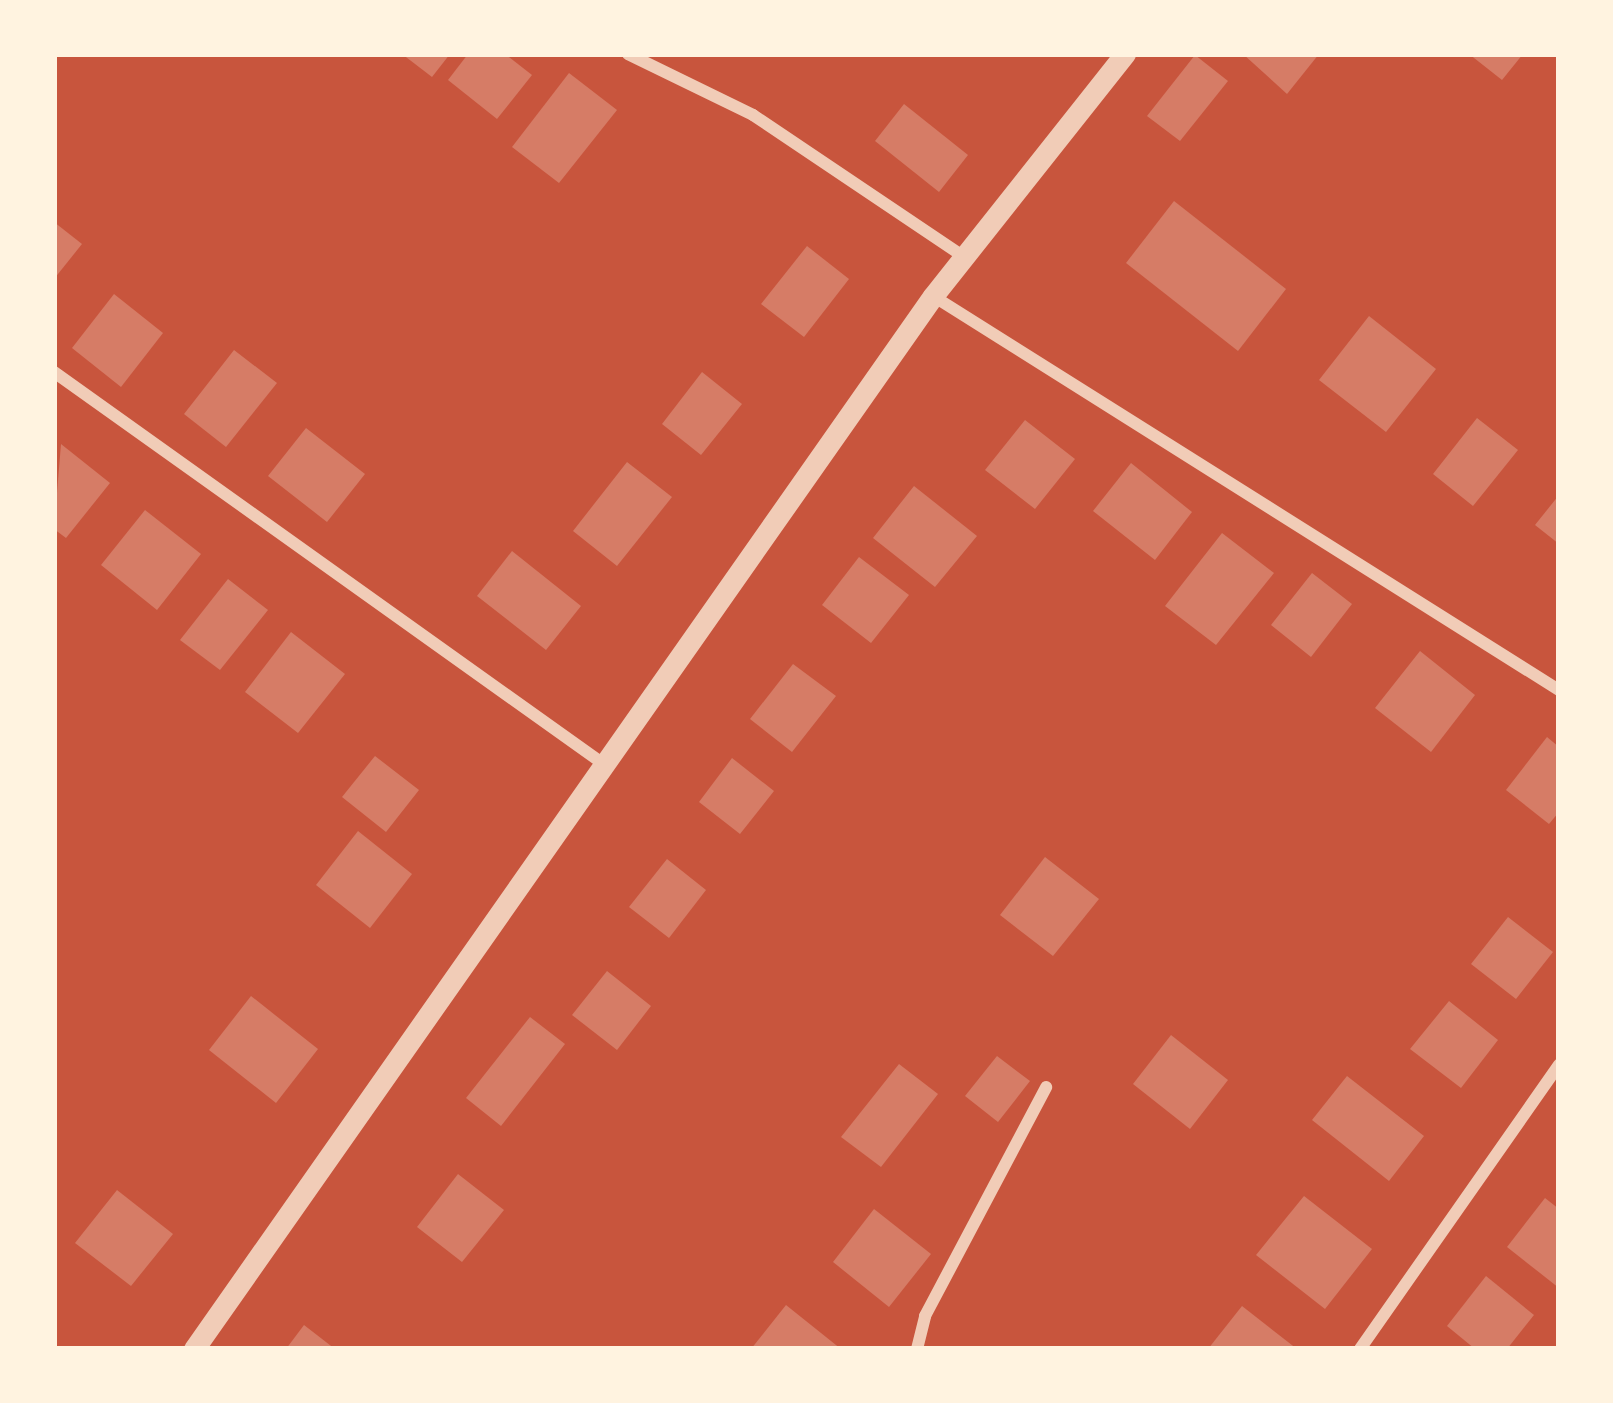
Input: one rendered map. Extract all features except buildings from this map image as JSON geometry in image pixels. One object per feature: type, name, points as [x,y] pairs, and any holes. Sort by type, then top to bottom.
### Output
[{"type":"street","points":[[628,54],[753,115],[964,257]]},
{"type":"street","points":[[194,1349],[933,296],[1125,54]]},
{"type":"street","points":[[933,296],[1559,691]]},
{"type":"street","points":[[54,372],[605,765]]},
{"type":"street","points":[[1360,1349],[1559,1066]]},
{"type":"street","points":[[917,1349],[925,1316],[1046,1087]]}]
